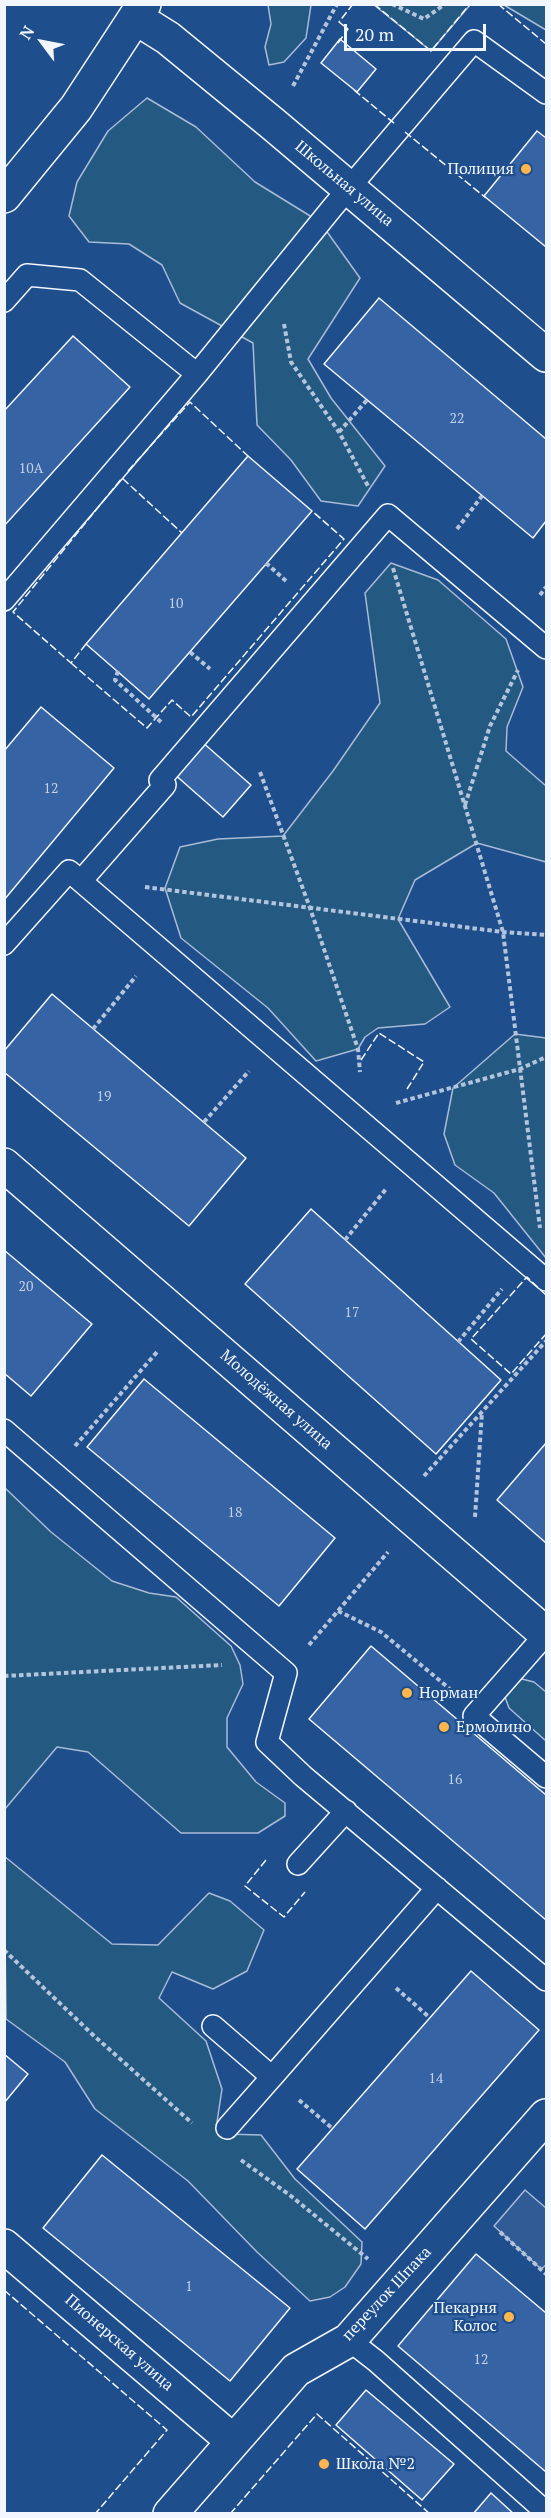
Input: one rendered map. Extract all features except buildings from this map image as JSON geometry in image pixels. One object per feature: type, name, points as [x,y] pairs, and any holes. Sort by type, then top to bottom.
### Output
[{"type":"street","name":"Школьная улица","points":[[145,9],[168,38],[546,355]]},
{"type":"street","points":[[4,196],[76,108],[145,9]]},
{"type":"street","name":"Молодёжная улица","points":[[4,1165],[546,1634]]},
{"type":"street","name":"переулок Шпака","points":[[170,2514],[296,2370],[349,2340],[546,2116]]},
{"type":"street","name":"Пионерская улица","points":[[4,2246],[233,2441]]},
{"type":"lane","points":[[4,600],[197,374],[474,41],[546,93]]},
{"type":"lane","points":[[4,301],[27,275],[80,280],[197,374]]},
{"type":"lane","points":[[82,883],[165,785],[160,780],[388,515],[541,644]]},
{"type":"lane","points":[[4,944],[69,871],[272,1045],[358,1113],[408,1161],[546,1280]]},
{"type":"lane","points":[[4,1430],[280,1668],[267,1742],[546,1980]]},
{"type":"lane","points":[[546,1634],[474,1716],[546,1777]]},
{"type":"lane","points":[[298,1864],[346,1811]]},
{"type":"lane","points":[[227,2128],[436,1888]]},
{"type":"lane","points":[[213,2026],[272,2077]]},
{"type":"lane","points":[[349,2340],[376,2361],[546,2512]]},
{"type":"path","points":[[273,124],[337,4]]},
{"type":"path","points":[[392,4],[424,19],[445,4]]},
{"type":"path","points":[[275,279],[291,363],[339,432],[370,491],[388,515],[391,563],[502,932],[540,1229]]},
{"type":"path","points":[[339,432],[367,399]]},
{"type":"path","points":[[465,806],[490,726],[541,644]]},
{"type":"path","points":[[118,671],[115,680],[189,747]]},
{"type":"path","points":[[260,772],[358,1049],[358,1113],[520,1070],[546,1057]]},
{"type":"path","points":[[82,883],[165,888],[502,932],[546,934]]},
{"type":"path","points":[[93,1029],[160,949]]},
{"type":"path","points":[[204,1122],[272,1045]]},
{"type":"path","points":[[345,1240],[408,1161]]},
{"type":"path","points":[[458,1342],[525,1261]]},
{"type":"path","points":[[55,1473],[184,1320]]},
{"type":"path","points":[[416,1484],[546,1341]]},
{"type":"path","points":[[475,1524],[482,1412]]},
{"type":"path","points":[[4,1676],[280,1668],[338,1611],[390,1549]]},
{"type":"path","points":[[338,1611],[381,1632],[479,1711]]},
{"type":"path","points":[[370,1964],[429,2018]]},
{"type":"path","points":[[272,2077],[333,2129]]},
{"type":"path","points":[[494,2226],[546,2274]]},
{"type":"shaded area","points":[[268,5],[311,5],[306,38],[284,62],[269,65],[265,47],[271,24]]},
{"type":"shaded area","points":[[374,5],[470,5],[431,51]]},
{"type":"shaded area","points":[[504,5],[546,5],[546,30]]},
{"type":"shaded area","points":[[147,98],[196,127],[255,182],[320,222],[360,278],[308,359],[331,398],[385,466],[358,506],[321,501],[291,460],[257,425],[253,343],[180,303],[162,265],[129,244],[89,242],[69,216],[77,182],[108,131]]},
{"type":"shaded area","points":[[391,563],[438,580],[506,639],[523,687],[507,727],[506,751],[546,786],[546,862],[477,843],[415,880],[398,919],[450,1007],[425,1024],[378,1028],[365,1037],[358,1049],[316,1061],[268,1008],[181,938],[165,888],[180,847],[218,839],[283,836],[333,771],[380,703],[365,593]]},
{"type":"shaded area","points":[[515,1034],[546,1038],[546,1258],[494,1193],[455,1165],[444,1134],[453,1088]]},
{"type":"shaded area","points":[[5,1488],[51,1532],[112,1581],[149,1593],[176,1597],[231,1646],[240,1665],[243,1684],[227,1718],[227,1747],[256,1782],[285,1803],[285,1816],[258,1833],[181,1833],[88,1752],[57,1747],[5,1809]]},
{"type":"shaded area","points":[[522,1679],[534,1682],[546,1692],[546,1741],[509,1708],[505,1697],[511,1684]]},
{"type":"shaded area","points":[[4,1856],[112,1944],[158,1945],[209,1893],[230,1901],[264,1930],[247,1971],[213,1989],[172,1972],[159,1998],[206,2041],[222,2089],[217,2122],[224,2134],[261,2135],[295,2179],[362,2242],[361,2264],[345,2287],[330,2297],[310,2301],[257,2252],[188,2181],[95,2109],[65,2062],[6,2019]]},
{"type":"shaded area","points":[[525,2190],[546,2208],[546,2265],[541,2269],[494,2226]]},
{"type":"fence","points":[[338,43],[348,29],[339,22],[353,4]]},
{"type":"fence","points":[[374,4],[431,51],[470,4]]},
{"type":"fence","points":[[498,4],[546,44]]},
{"type":"fence","points":[[354,90],[395,124]]},
{"type":"fence","points":[[405,132],[486,198]]},
{"type":"fence","points":[[128,471],[190,402],[248,456]]},
{"type":"fence","points":[[86,644],[71,663],[13,612],[122,478],[182,533]]},
{"type":"fence","points":[[71,663],[147,728],[172,700],[191,717],[344,539],[312,511]]},
{"type":"fence","points":[[361,1060],[379,1033],[424,1062],[407,1089]]},
{"type":"fence","points":[[546,1295],[527,1277],[471,1339],[511,1374],[546,1334]]},
{"type":"fence","points":[[266,1860],[245,1886],[284,1917],[305,1892]]},
{"type":"fence","points":[[4,2290],[167,2430],[95,2514]]},
{"type":"fence","points":[[230,2514],[317,2414],[430,2514]]},
{"type":"place","name":"Полиция","points":[[526,169]]},
{"type":"place","name":"Норман","points":[[407,1693]]},
{"type":"place","name":"Ермолино","points":[[444,1727]]},
{"type":"place","name":"Пекарня Колос","points":[[509,2317]]},
{"type":"place","name":"Школа №2","points":[[324,2464]]}]
